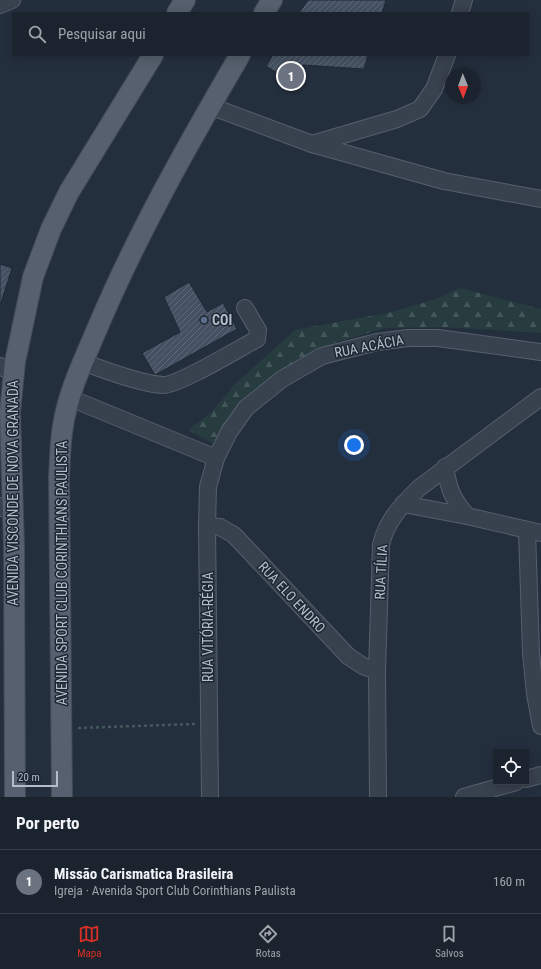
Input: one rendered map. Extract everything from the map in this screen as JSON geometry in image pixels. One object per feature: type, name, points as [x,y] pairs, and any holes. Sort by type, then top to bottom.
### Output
[{"type":"main road","points":[[178,12],[185,0]]},
{"type":"main road","points":[[265,12],[272,0]]},
{"type":"main road","name":"AVENIDA VISCONDE DE NOVA GRANADA","points":[[15,797],[6,505],[10,412],[6,370],[33,277],[51,229],[69,192],[152,56]]},
{"type":"main road","name":"AVENIDA SPORT CLUB CORINTHIANS PAULISTA","points":[[62,797],[59,477],[63,425],[70,398],[83,362],[112,294],[149,217],[239,56]]},
{"type":"street","points":[[0,4],[12,0]]},
{"type":"street","points":[[460,12],[464,0]]},
{"type":"street","points":[[312,144],[397,118],[420,109],[434,89],[447,56]]},
{"type":"street","points":[[210,106],[312,144],[444,181],[541,199]]},
{"type":"street","points":[[83,362],[106,371],[164,386],[184,378],[257,340],[258,330],[245,308]]},
{"type":"street","name":"RUA ACÁCIA","points":[[216,458],[229,432],[246,408],[282,379],[322,356],[377,342],[438,338],[541,352]]},
{"type":"street","name":"RUA TÍLIA","points":[[378,797],[377,671],[381,545],[383,534],[390,521],[403,504],[445,468],[541,397]]},
{"type":"street","points":[[70,398],[216,458]]},
{"type":"street","name":"RUA VITÓRIA-RÉGIA","points":[[210,797],[207,526],[208,487],[216,458]]},
{"type":"street","points":[[445,468],[449,489],[453,498],[467,516]]},
{"type":"street","points":[[403,504],[467,516],[534,532],[531,653],[535,694],[541,726]]},
{"type":"street","name":"RUA ELO ENDRO","points":[[207,526],[220,527],[234,535],[348,656],[363,666],[377,671]]},
{"type":"street","points":[[529,778],[541,775]]},
{"type":"street","points":[[464,797],[506,785]]},
{"type":"path","points":[[61,728],[208,724]]},
{"type":"green space","points":[[460,288],[541,309],[541,333],[443,327],[385,328],[334,343],[299,359],[257,388],[212,443],[188,430],[212,412],[235,384],[295,330],[392,312],[433,300]]},
{"type":"building","points":[[308,0],[386,0],[382,12],[300,12]]},
{"type":"building","points":[[272,56],[368,56],[364,69],[303,65],[295,84],[266,66]]},
{"type":"building","points":[[0,264],[12,268],[0,306]]},
{"type":"building","name":"COI","points":[[189,282],[207,312],[223,303],[237,329],[155,375],[142,353],[180,332],[164,297]]},
{"type":"place","name":"Missão Carismatica Brasileira","points":[[291,76]]},
{"type":"place","name":"COI","points":[[204,320]]}]
